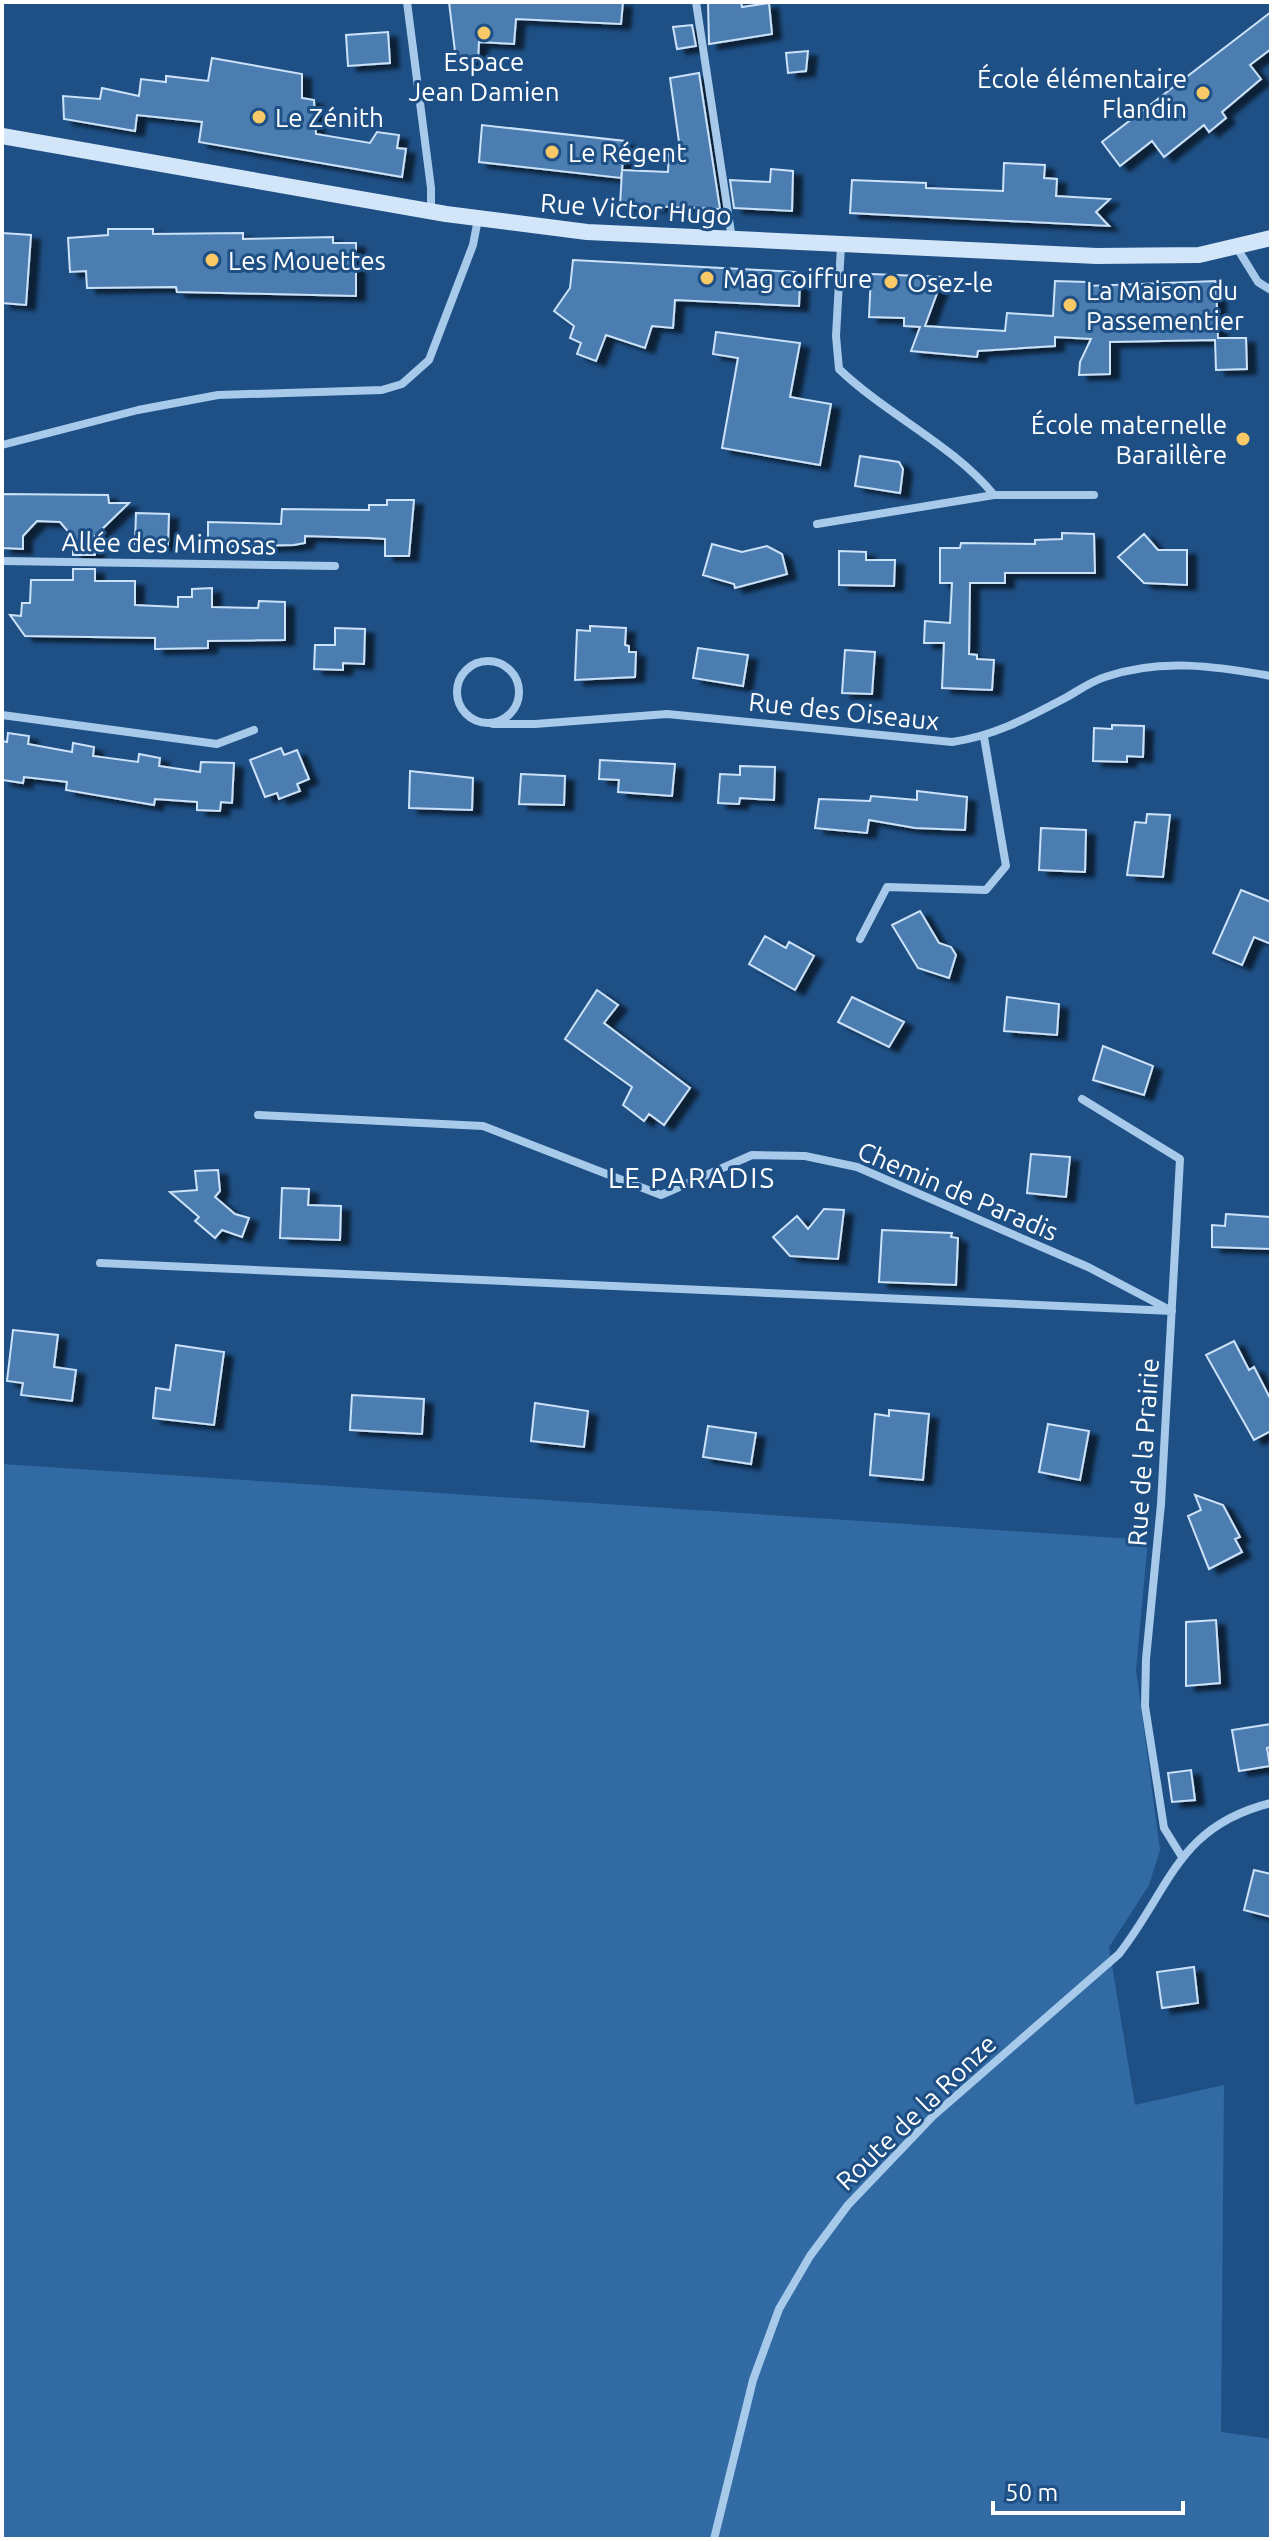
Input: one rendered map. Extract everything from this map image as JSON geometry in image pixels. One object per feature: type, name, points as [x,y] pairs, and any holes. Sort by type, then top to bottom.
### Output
[{"type":"main road","name":"Rue Victor Hugo","points":[[2,136],[431,212],[587,232],[1097,256],[1199,255],[1271,238]]},
{"type":"street","points":[[407,2],[431,212]]},
{"type":"street","points":[[696,2],[732,240]]},
{"type":"street","points":[[2,445],[138,410],[218,395],[382,390],[402,384],[429,360],[473,245],[478,219]]},
{"type":"street","points":[[841,246],[836,336],[839,369],[862,391],[977,474],[994,495]]},
{"type":"street","points":[[1237,248],[1258,282],[1271,290]]},
{"type":"street","points":[[817,524],[994,495],[1094,495]]},
{"type":"street","name":"Allée des Mimosas","points":[[2,561],[335,566]]},
{"type":"street","points":[[478,663],[498,663],[514,675],[518,685],[517,705],[511,714],[493,724],[473,720],[465,714],[457,695],[461,675],[478,663]]},
{"type":"street","name":"Rue des Oiseaux","points":[[493,724],[535,724],[667,714],[905,740],[952,742],[984,737],[1104,677],[1153,667],[1203,664],[1271,676]]},
{"type":"street","points":[[2,715],[217,744],[254,730]]},
{"type":"street","points":[[860,939],[887,887],[986,890],[1006,866],[984,737]]},
{"type":"street","name":"Rue de la Prairie","points":[[1082,1099],[1180,1159],[1161,1504],[1146,1659],[1145,1706],[1164,1828],[1182,1857]]},
{"type":"street","name":"Chemin de Paradis","points":[[258,1115],[483,1126],[661,1195],[752,1155],[805,1156],[857,1167],[1088,1267],[1172,1311]]},
{"type":"street","points":[[100,1263],[1172,1311]]},
{"type":"street","name":"Route de la Ronze","points":[[714,2539],[753,2380],[779,2309],[810,2256],[848,2205],[933,2116],[1119,1954],[1182,1857],[1222,1821],[1271,1803]]},
{"type":"shaded area","points":[[2,1464],[1148,1540],[1136,1670],[1160,1850],[1149,1885],[1109,1947],[1135,2105],[1224,2085],[1221,2432],[1271,2439],[1271,2539],[2,2539]]},
{"type":"building","name":"Espace Jean Damien","points":[[449,2],[623,2],[621,24],[516,19],[514,44],[479,42],[478,61],[456,60]]},
{"type":"building","points":[[708,2],[741,2],[742,7],[769,3],[772,34],[709,44]]},
{"type":"building","points":[[1271,12],[1271,49],[1250,65],[1261,79],[1222,112],[1226,118],[1209,132],[1204,125],[1164,157],[1152,141],[1120,166],[1102,142]]},
{"type":"building","points":[[692,25],[696,46],[677,49],[673,27]]},
{"type":"building","points":[[388,32],[390,63],[348,66],[346,35]]},
{"type":"building","points":[[808,51],[806,71],[788,73],[786,53]]},
{"type":"building","points":[[212,58],[302,74],[302,98],[314,100],[316,134],[370,143],[377,132],[399,135],[397,148],[406,149],[402,177],[199,142],[202,122],[137,115],[135,131],[64,119],[63,96],[100,99],[102,88],[139,96],[141,79],[166,82],[166,76],[208,81]]},
{"type":"building","points":[[699,73],[720,209],[620,205],[622,171],[621,178],[479,162],[482,125],[625,141],[622,170],[668,172],[669,149],[680,149],[670,78]]},
{"type":"building","points":[[1004,163],[1045,165],[1044,178],[1057,179],[1056,196],[1110,199],[1096,212],[1109,226],[850,213],[852,180],[926,183],[926,188],[1003,191]]},
{"type":"building","points":[[771,169],[793,171],[792,211],[734,208],[730,180],[770,182]]},
{"type":"building","name":"Les Mouettes","points":[[108,229],[153,229],[153,234],[243,233],[243,239],[333,237],[333,243],[356,243],[356,296],[177,292],[176,287],[87,288],[86,271],[70,272],[68,238],[108,235]]},
{"type":"building","points":[[2,233],[31,235],[26,305],[2,303]]},
{"type":"building","points":[[573,260],[796,272],[795,284],[800,284],[799,306],[675,300],[673,328],[652,326],[645,348],[606,335],[596,361],[577,354],[581,343],[570,338],[574,326],[554,311],[570,288]]},
{"type":"building","points":[[871,274],[943,277],[925,326],[1005,331],[1007,313],[1053,316],[1055,281],[1087,282],[1087,286],[1216,281],[1218,338],[1246,338],[1247,369],[1216,370],[1215,340],[1110,342],[1110,374],[1079,375],[1080,362],[1091,339],[1055,337],[1055,346],[978,351],[977,357],[911,351],[920,327],[904,326],[904,318],[869,317]]},
{"type":"building","points":[[716,332],[800,343],[790,397],[831,404],[820,465],[722,448],[738,358],[713,354]]},
{"type":"building","points":[[860,456],[899,462],[903,469],[900,493],[855,486]]},
{"type":"building","points":[[2,494],[108,495],[109,503],[129,503],[95,536],[95,555],[73,555],[73,537],[60,522],[37,521],[23,536],[23,549],[2,548]]},
{"type":"building","points":[[387,500],[414,500],[409,556],[385,556],[385,539],[369,538],[305,536],[305,543],[294,545],[208,547],[208,522],[281,524],[282,509],[369,510],[369,505],[387,505]]},
{"type":"building","points":[[136,513],[169,514],[168,545],[135,544]]},
{"type":"building","points":[[1062,533],[1094,534],[1095,573],[1005,573],[1005,583],[970,583],[969,654],[977,655],[977,659],[994,660],[992,690],[942,688],[944,643],[924,643],[925,621],[950,623],[952,583],[940,583],[940,548],[960,548],[961,543],[1035,544],[1035,540],[1062,539]]},
{"type":"building","points":[[1144,534],[1158,550],[1187,550],[1187,585],[1144,583],[1118,557]]},
{"type":"building","points":[[712,544],[742,552],[767,546],[782,554],[787,574],[735,588],[734,584],[703,575]]},
{"type":"building","points":[[839,551],[866,552],[866,560],[895,560],[894,586],[839,585]]},
{"type":"building","points":[[73,569],[95,569],[95,581],[135,581],[135,605],[178,607],[178,597],[192,597],[192,589],[212,588],[212,607],[258,608],[259,601],[285,602],[285,640],[208,641],[208,648],[155,649],[155,638],[25,636],[10,615],[21,616],[22,603],[30,603],[31,580],[73,580]]},
{"type":"building","points":[[590,626],[626,628],[625,645],[629,646],[629,652],[636,652],[635,677],[575,680],[577,630],[590,631]]},
{"type":"building","points":[[335,628],[365,629],[364,664],[343,663],[343,670],[314,669],[315,645],[335,645]]},
{"type":"building","points":[[698,648],[748,655],[743,686],[693,678]]},
{"type":"building","points":[[845,650],[875,652],[872,694],[842,693]]},
{"type":"building","points":[[1112,725],[1144,726],[1143,757],[1127,756],[1127,762],[1093,761],[1094,728],[1112,729]]},
{"type":"building","points":[[8,733],[29,736],[28,744],[72,752],[73,743],[94,747],[93,756],[138,762],[139,754],[160,758],[159,766],[200,772],[201,762],[234,763],[232,803],[221,802],[220,811],[197,810],[197,802],[155,799],[154,805],[66,790],[67,782],[24,777],[23,783],[2,780],[2,741],[7,742]]},
{"type":"building","points":[[281,748],[284,755],[297,750],[309,779],[297,784],[300,791],[279,799],[277,793],[265,797],[250,760]]},
{"type":"building","points":[[600,760],[675,764],[672,796],[618,792],[619,780],[599,779]]},
{"type":"building","points":[[740,766],[775,767],[774,800],[740,798],[739,804],[718,803],[720,774],[740,775]]},
{"type":"building","points":[[410,771],[473,778],[472,810],[409,808]]},
{"type":"building","points":[[521,774],[565,776],[564,805],[519,804]]},
{"type":"building","points":[[917,791],[967,797],[965,830],[915,828],[869,820],[867,833],[815,828],[819,799],[870,801],[871,796],[917,800]]},
{"type":"building","points":[[1147,814],[1170,815],[1163,877],[1127,875],[1135,822],[1146,823]]},
{"type":"building","points":[[1041,828],[1086,830],[1085,872],[1039,870]]},
{"type":"building","points":[[1241,890],[1271,902],[1271,944],[1254,937],[1242,965],[1213,953]]},
{"type":"building","points":[[920,911],[939,943],[951,947],[956,955],[949,978],[918,968],[892,925]]},
{"type":"building","points":[[765,936],[786,948],[789,942],[814,956],[795,990],[749,964]]},
{"type":"building","points":[[597,990],[618,1005],[604,1023],[690,1088],[664,1125],[649,1114],[644,1121],[623,1105],[632,1087],[565,1039]]},
{"type":"building","points":[[852,997],[904,1022],[889,1047],[838,1022]]},
{"type":"building","points":[[1007,997],[1059,1004],[1057,1035],[1004,1031]]},
{"type":"building","points":[[1103,1046],[1153,1066],[1144,1095],[1093,1080]]},
{"type":"building","points":[[1031,1154],[1070,1157],[1066,1197],[1027,1193]]},
{"type":"building","points":[[218,1170],[220,1191],[215,1197],[235,1214],[249,1218],[242,1237],[222,1230],[215,1238],[195,1221],[199,1217],[170,1192],[197,1190],[195,1171]]},
{"type":"building","points":[[282,1188],[309,1189],[308,1205],[341,1206],[340,1240],[280,1238]]},
{"type":"building","points":[[824,1209],[844,1210],[838,1259],[790,1256],[773,1237],[797,1216],[808,1229]]},
{"type":"building","points":[[1226,1214],[1271,1217],[1271,1249],[1212,1247],[1212,1225],[1225,1226]]},
{"type":"building","points":[[882,1230],[952,1233],[951,1237],[958,1238],[956,1285],[879,1282]]},
{"type":"building","points":[[13,1330],[58,1335],[54,1367],[76,1370],[72,1401],[21,1395],[23,1383],[7,1381]]},
{"type":"building","points":[[1234,1341],[1249,1370],[1254,1367],[1271,1400],[1271,1431],[1254,1440],[1206,1355]]},
{"type":"building","points":[[176,1345],[224,1352],[214,1425],[153,1418],[156,1388],[170,1390]]},
{"type":"building","points":[[352,1395],[424,1399],[422,1434],[350,1430]]},
{"type":"building","points":[[535,1403],[588,1411],[584,1447],[531,1441]]},
{"type":"building","points":[[889,1410],[929,1414],[923,1480],[870,1475],[875,1414],[889,1416]]},
{"type":"building","points":[[1048,1424],[1089,1431],[1080,1480],[1039,1472]]},
{"type":"building","points":[[708,1426],[756,1433],[751,1464],[703,1457]]},
{"type":"building","points":[[1195,1495],[1223,1505],[1240,1537],[1235,1539],[1242,1552],[1209,1569],[1188,1516],[1201,1510]]},
{"type":"building","points":[[1216,1620],[1220,1683],[1186,1686],[1186,1622]]},
{"type":"building","points":[[1271,1724],[1271,1747],[1267,1748],[1270,1766],[1239,1771],[1232,1730]]},
{"type":"building","points":[[1191,1770],[1195,1800],[1172,1802],[1168,1773]]},
{"type":"building","points":[[1254,1870],[1271,1874],[1271,1917],[1244,1910]]},
{"type":"building","points":[[1194,1967],[1198,2003],[1162,2008],[1157,1972]]},
{"type":"place","name":"Espace Jean Damien","points":[[484,33]]},
{"type":"place","name":"École élémentaire Flandin","points":[[1203,93]]},
{"type":"place","name":"Le Zénith","points":[[259,117]]},
{"type":"place","name":"Le Régent","points":[[552,152]]},
{"type":"place","name":"Les Mouettes","points":[[212,260]]},
{"type":"place","name":"Mag coiffure","points":[[707,278]]},
{"type":"place","name":"Osez-le","points":[[891,282]]},
{"type":"place","name":"La Maison du Passementier","points":[[1070,305]]},
{"type":"place","name":"École maternelle Baraillère","points":[[1243,439]]},
{"type":"district","name":"LE PARADIS","points":[[692,1177]]}]
